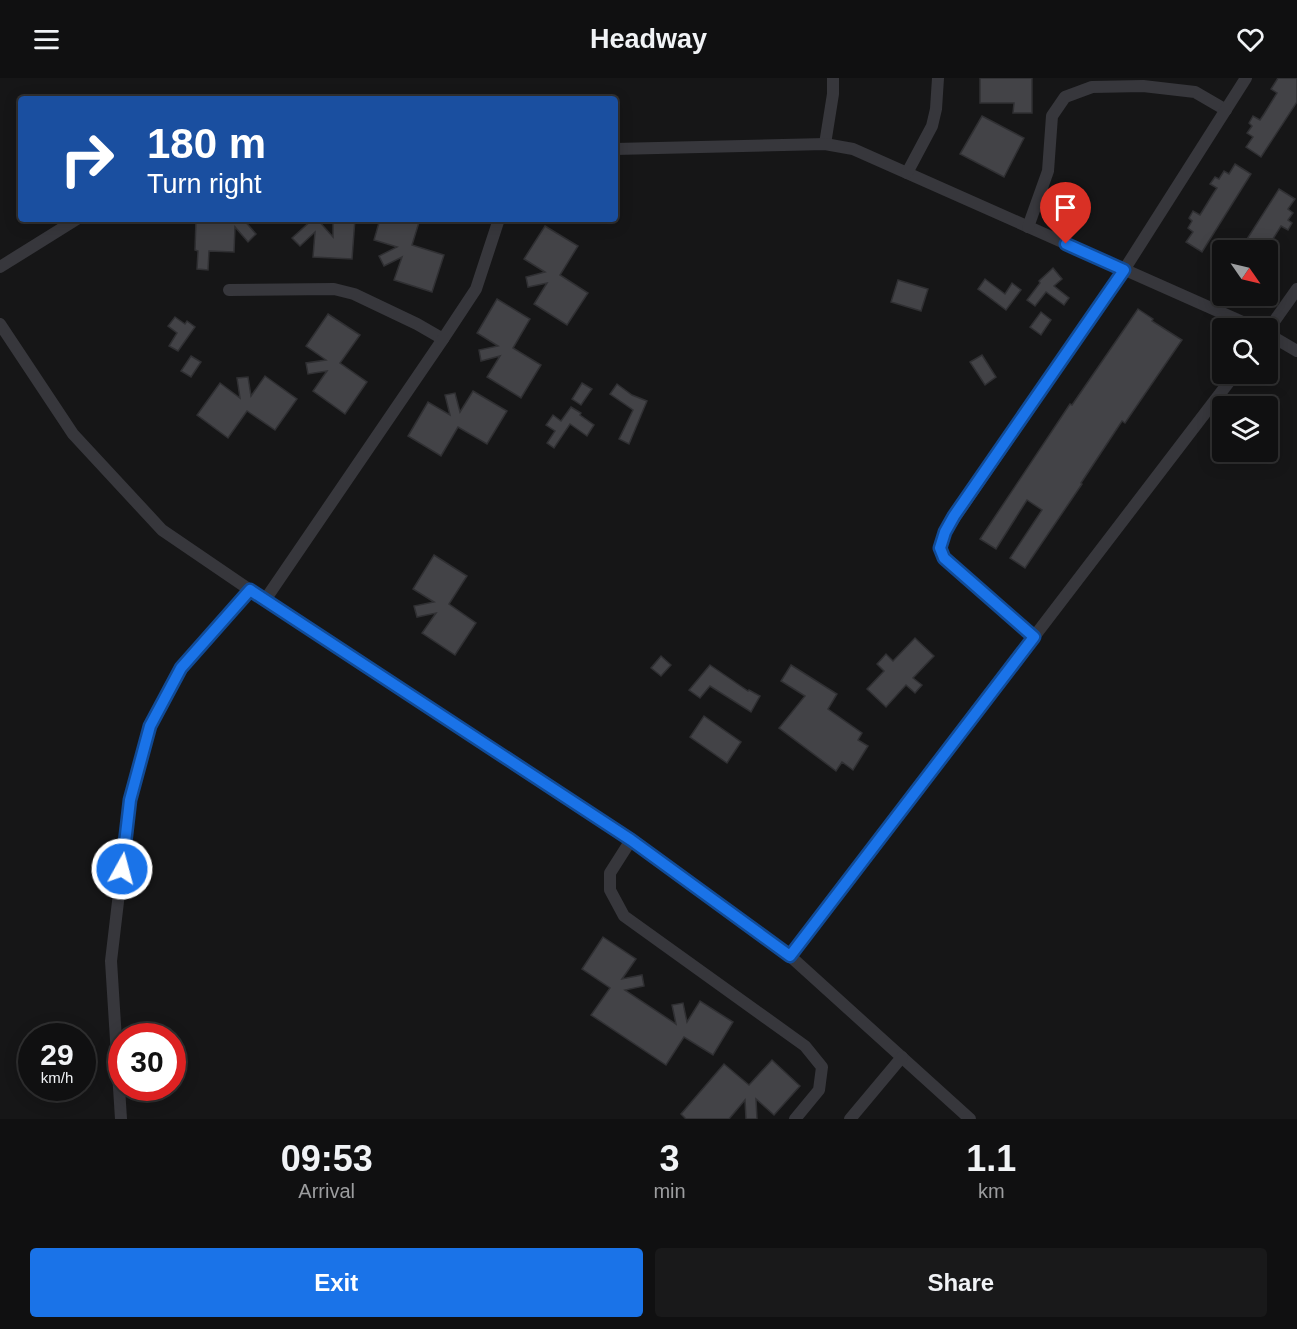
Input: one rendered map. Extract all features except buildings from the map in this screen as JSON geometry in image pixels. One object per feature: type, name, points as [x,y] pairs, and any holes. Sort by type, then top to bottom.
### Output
[{"type":"street","points":[[825,144],[833,94],[833,78]]},
{"type":"street","points":[[907,173],[932,126],[936,109],[938,78]]},
{"type":"street","points":[[1034,637],[944,558],[940,548],[945,532],[1124,270],[1246,78]]},
{"type":"street","points":[[1028,227],[1048,171],[1052,116],[1065,97],[1092,87],[1143,86],[1195,92],[1226,110]]},
{"type":"street","points":[[618,149],[825,144],[853,149],[1233,318]]},
{"type":"street","points":[[0,267],[72,222]]},
{"type":"street","points":[[265,600],[476,289],[498,222]]},
{"type":"street","points":[[229,290],[334,289],[354,294],[443,339]]},
{"type":"street","points":[[1277,318],[1297,289]]},
{"type":"street","points":[[0,324],[74,434],[162,530],[631,840],[790,956],[970,1119]]},
{"type":"street","points":[[1278,339],[1297,351]]},
{"type":"street","points":[[790,956],[1227,384]]},
{"type":"street","points":[[121,1119],[111,961],[130,800],[150,726],[181,668],[250,590]]},
{"type":"street","points":[[631,840],[610,873],[610,890],[624,916],[805,1046],[822,1067],[819,1090],[795,1119]]},
{"type":"street","points":[[850,1119],[902,1057]]},
{"type":"route","points":[[122,869],[130,800],[150,726],[181,668],[250,590],[631,840],[790,956],[1034,637],[944,558],[940,548],[945,532],[954,516],[1124,270],[1066,244]]}]
